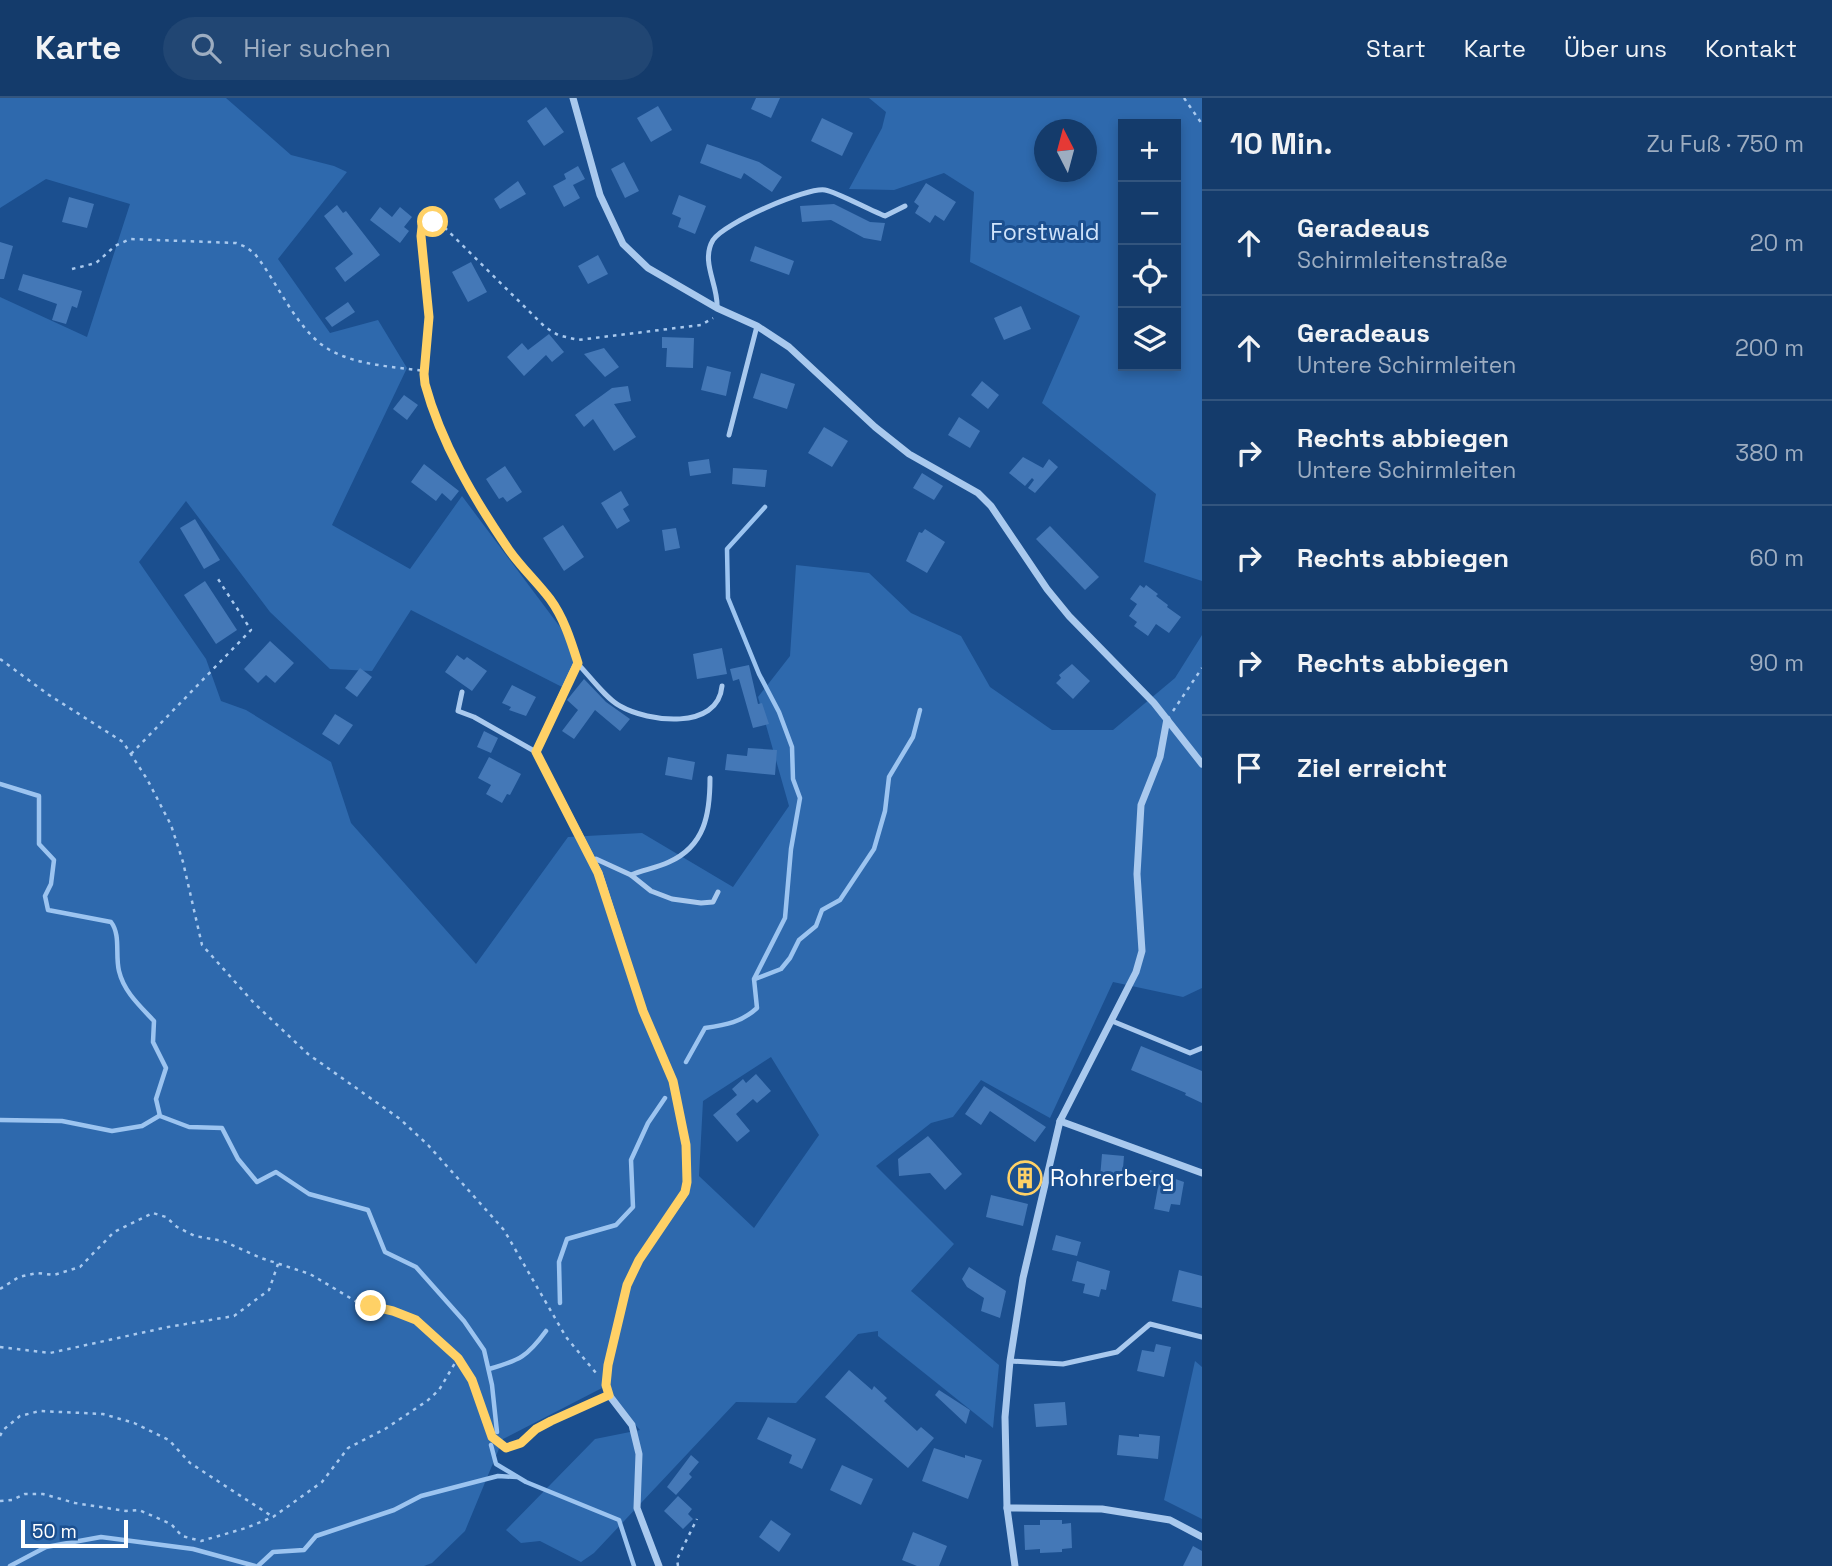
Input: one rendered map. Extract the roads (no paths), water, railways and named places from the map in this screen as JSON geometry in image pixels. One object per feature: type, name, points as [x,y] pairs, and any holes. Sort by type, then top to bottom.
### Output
[{"type":"street","points":[[573,98],[600,195],[623,244],[648,268],[717,308],[757,326],[789,347],[875,427],[909,454],[978,494],[991,506],[1047,589],[1069,616],[1154,703],[1202,764]]},
{"type":"street","points":[[578,663],[536,752],[598,873],[643,1011],[673,1081],[686,1145],[685,1192],[639,1260],[627,1285],[608,1365],[606,1385],[609,1395],[632,1425],[639,1454],[637,1508],[659,1566]]},
{"type":"street","points":[[1015,1566],[1007,1508],[1005,1417],[1010,1361],[1023,1279],[1060,1121],[1136,972],[1142,951],[1137,874],[1141,805],[1160,757],[1167,719]]},
{"type":"street","points":[[1060,1121],[1202,1173]]},
{"type":"street","points":[[1007,1508],[1102,1509],[1170,1520],[1202,1537]]},
{"type":"lane","points":[[717,308],[718,297],[710,273],[709,257],[713,240],[727,228],[752,214],[799,195],[825,190],[884,216],[905,206]]},
{"type":"lane","points":[[729,435],[757,326]]},
{"type":"lane","points":[[578,663],[617,705],[646,717],[699,716],[710,710],[722,695],[722,686]]},
{"type":"lane","points":[[462,692],[458,711],[474,717],[536,752]]},
{"type":"lane","points":[[631,875],[671,862],[693,846],[705,826],[710,803],[710,778]]},
{"type":"lane","points":[[593,862],[596,859],[631,875],[651,891],[672,899],[713,902],[718,892]]},
{"type":"lane","points":[[1112,1021],[1190,1053],[1202,1048]]},
{"type":"lane","points":[[1010,1361],[1063,1364],[1117,1352],[1150,1324],[1202,1337]]},
{"type":"waterway","points":[[686,1062],[705,1028],[733,1022],[746,1017],[757,1008],[754,979],[785,918],[791,849],[800,798],[793,779],[792,747],[728,598],[727,549],[765,507]]},
{"type":"waterway","points":[[755,979],[781,969],[799,940],[816,926],[822,910],[840,900],[874,849],[885,811],[889,777],[913,737],[920,710]]},
{"type":"waterway","points":[[0,784],[39,796],[39,844],[54,860],[51,884],[45,896],[48,910],[111,922],[114,927],[121,979],[133,998],[154,1021],[153,1042],[166,1068],[156,1099],[160,1116],[189,1127],[222,1128],[238,1159],[257,1182],[276,1172],[309,1194],[368,1210],[385,1252],[416,1267],[464,1321],[484,1350],[492,1385],[497,1432]]},
{"type":"waterway","points":[[560,1303],[559,1262],[567,1239],[616,1225],[633,1207],[631,1160],[648,1123],[665,1098]]},
{"type":"waterway","points":[[0,1120],[62,1121],[112,1131],[142,1126],[159,1116]]},
{"type":"waterway","points":[[489,1369],[522,1356],[546,1331]]},
{"type":"waterway","points":[[491,1445],[496,1464],[526,1482],[619,1520],[634,1566]]},
{"type":"waterway","points":[[258,1566],[273,1552],[304,1550],[316,1536],[394,1510],[421,1496],[498,1476],[517,1477]]},
{"type":"waterway","points":[[10,1566],[46,1547],[101,1537],[193,1549],[255,1566]]},
{"type":"place","name":"Rohrerberg","points":[[1025,1178]]},
{"type":"park label","name":"Forstwald","points":[[1045,232]]}]
